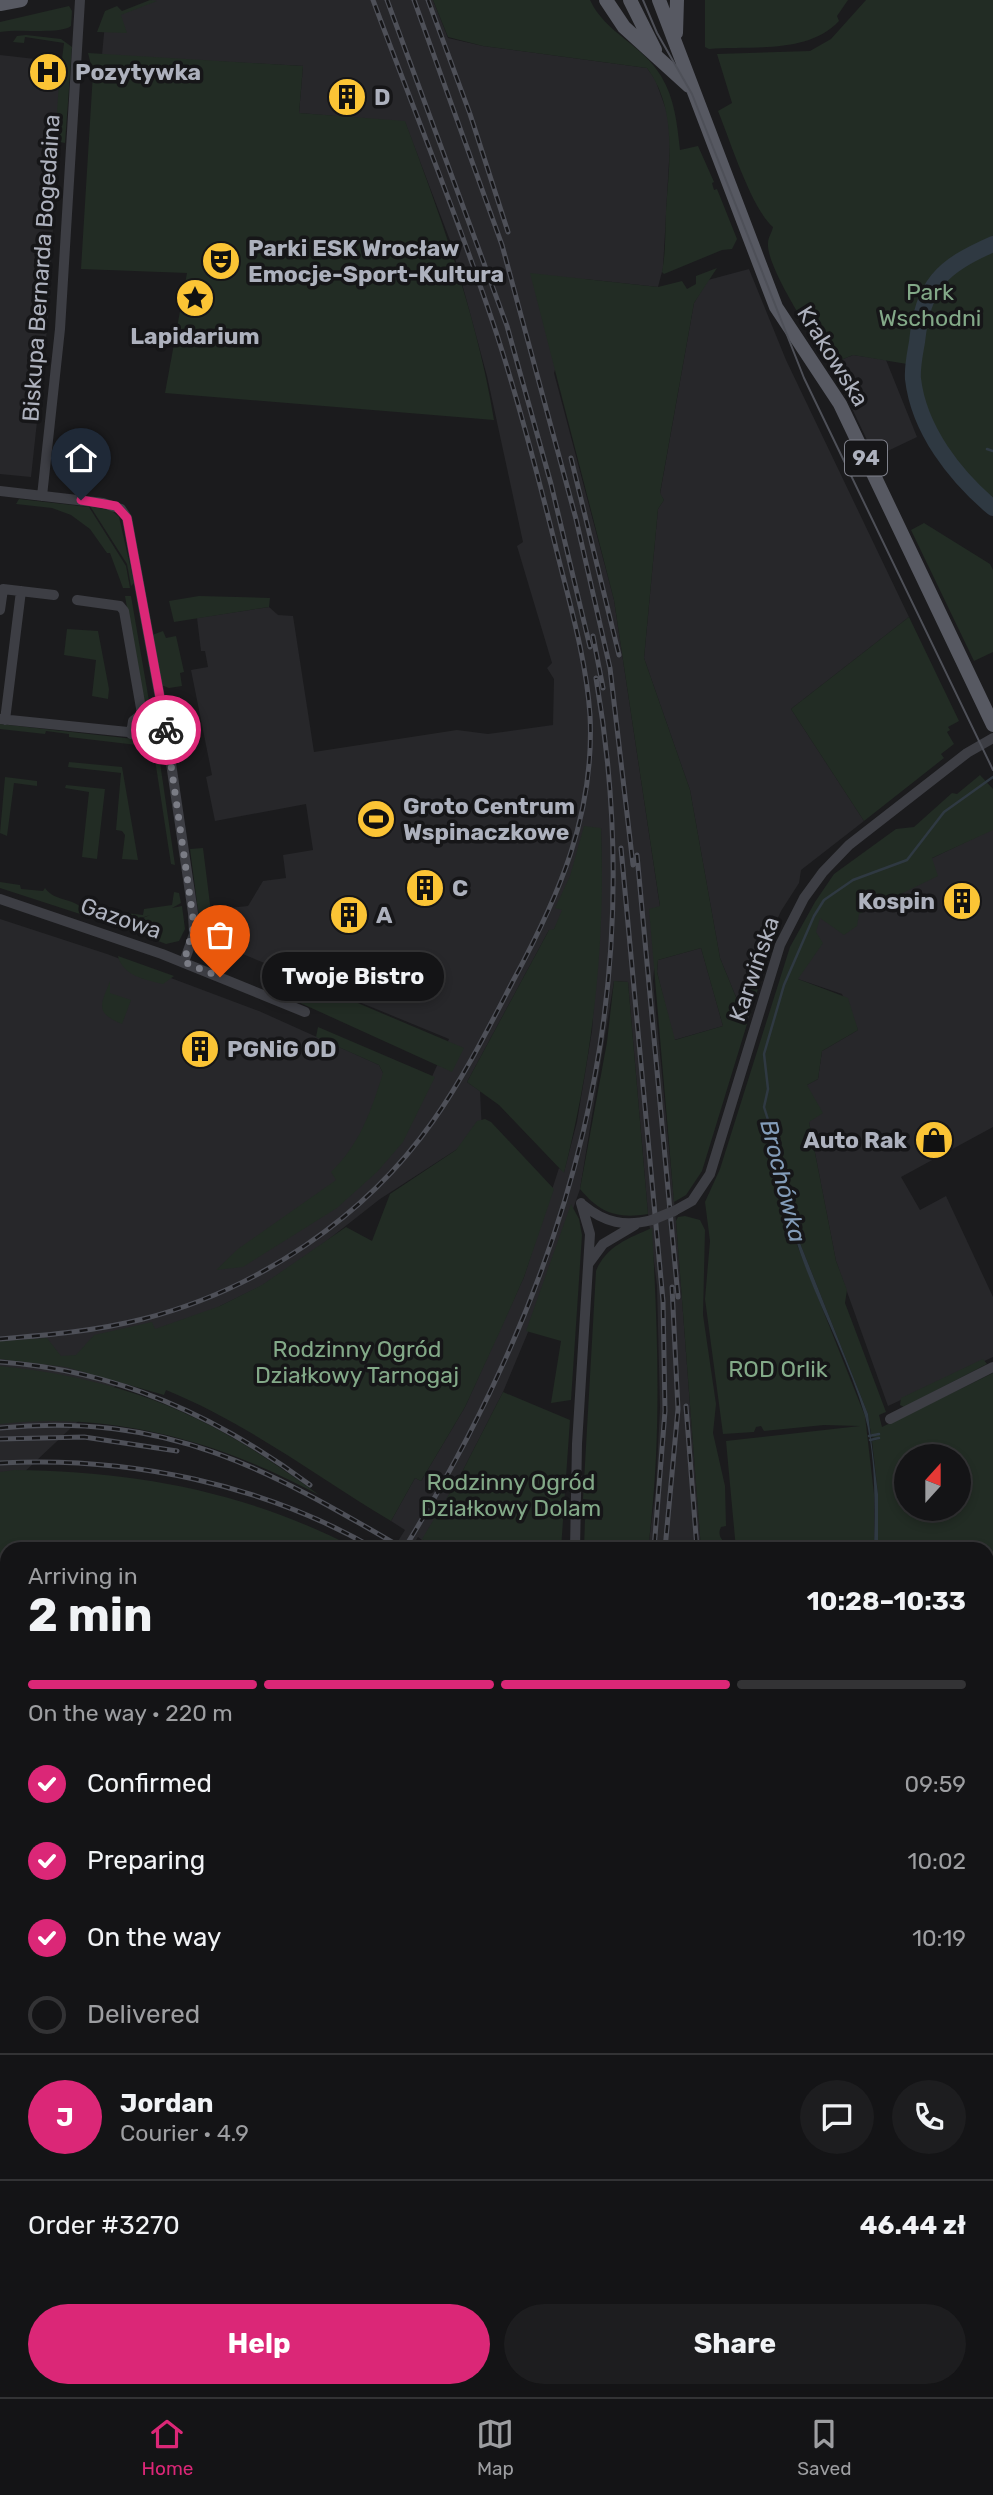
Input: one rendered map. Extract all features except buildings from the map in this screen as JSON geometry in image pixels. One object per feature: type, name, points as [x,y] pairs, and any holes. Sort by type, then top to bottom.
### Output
[{"type":"main road","points":[[0,4],[21,0]]},
{"type":"main road","name":"94","points":[[606,0],[620,24],[690,87]]},
{"type":"main road","points":[[630,0],[645,36],[667,68]]},
{"type":"main road","name":"Krakowska","points":[[660,0],[690,87],[776,307],[840,404],[993,725]]},
{"type":"main road","name":"94","points":[[676,42],[677,0]]},
{"type":"street","name":"Biskupa Bernarda Bogedaina","points":[[43,496],[60,329],[80,0]]},
{"type":"street","points":[[0,491],[103,503],[121,509],[127,518],[167,736],[194,925],[184,962]]},
{"type":"street","points":[[0,610],[3,589],[54,595]]},
{"type":"street","points":[[21,591],[3,720],[167,736]]},
{"type":"street","points":[[78,600],[120,606],[124,611],[142,714],[133,721],[131,734]]},
{"type":"street","name":"Karwińska","points":[[588,1264],[590,1226],[581,1203],[605,1220],[637,1224],[674,1211],[692,1201],[710,1174],[780,945],[813,884],[849,845],[967,753],[993,738]]},
{"type":"street","name":"Gazowa","points":[[0,899],[184,962],[305,1012]]},
{"type":"street","points":[[575,1542],[588,1264],[609,1240],[637,1224]]},
{"type":"street","points":[[890,1419],[993,1367]]},
{"type":"shaded area","points":[[152,0],[433,0],[448,38],[483,46],[647,68],[655,79],[668,115],[670,144],[663,268],[658,287],[584,279],[554,373],[614,600],[660,907],[653,981],[676,1221],[700,1542],[649,1542],[656,1487],[660,1408],[657,1286],[648,1214],[628,982],[614,981],[580,1189],[541,1301],[503,1392],[459,1478],[423,1539],[427,1542],[421,1542],[418,1537],[415,1542],[397,1542],[405,1530],[391,1521],[415,1478],[421,1481],[465,1407],[524,1277],[559,1168],[564,1172],[577,1122],[592,1031],[602,876],[601,828],[554,930],[549,930],[467,1082],[480,1091],[482,1133],[380,1199],[315,1250],[263,1285],[220,1306],[127,1375],[0,1495],[0,919],[107,954],[259,1011],[379,1065],[383,1073],[425,1092],[449,1039],[233,950],[235,945],[229,908],[248,906],[263,881],[286,878],[283,855],[313,850],[306,804],[215,821],[206,777],[212,775],[191,670],[208,667],[205,651],[201,651],[197,618],[269,607],[278,615],[293,616],[314,752],[457,730],[488,734],[553,725],[554,679],[547,668],[552,663],[517,546],[523,542],[487,376],[451,243],[405,122],[299,113],[303,66],[102,55],[105,23],[120,13]]},
{"type":"shaded area","points":[[0,55],[62,62],[48,320],[31,477],[0,474]]},
{"type":"shaded area","points":[[749,269],[786,360],[909,617],[791,709],[864,821],[801,870],[799,883],[781,911],[759,960],[761,975],[747,1024],[720,958],[690,790],[644,658],[658,509],[664,500],[660,494],[694,303],[708,280]]},
{"type":"shaded area","points":[[853,355],[886,360],[917,437],[875,457],[831,364]]},
{"type":"shaded area","points":[[993,829],[993,1127],[901,1177],[920,1210],[946,1196],[993,1297],[993,1357],[888,1406],[836,1261],[809,1122],[807,1085],[818,1079],[822,1051],[858,1030],[842,994],[789,976],[816,917],[853,896]]},
{"type":"shaded area","points":[[701,948],[723,1026],[674,1040],[657,972],[658,960]]},
{"type":"shaded area","points":[[785,1195],[788,1195],[796,1233],[868,1414],[878,1494],[878,1542],[874,1542],[873,1465],[865,1416],[791,1224]]},
{"type":"green space","points":[[150,0],[157,1],[121,15],[127,33],[97,32],[105,11],[117,6],[122,11]]},
{"type":"green space","points":[[433,0],[590,0],[605,21],[644,56],[661,76],[672,103],[680,150],[698,146],[714,182],[714,190],[717,189],[737,239],[732,249],[722,250],[664,274],[662,272],[669,137],[663,101],[647,68],[483,46],[448,37]]},
{"type":"green space","points":[[705,0],[848,0],[837,16],[839,21],[826,32],[811,39],[777,46],[709,49],[705,47]]},
{"type":"green space","name":"Park Wschodni","points":[[866,0],[993,0],[993,500],[955,459],[931,424],[924,406],[919,366],[853,355],[831,364],[793,305],[775,269],[768,243],[773,227],[749,190],[718,111],[732,103],[717,54],[810,51],[831,39]]},
{"type":"green space","points":[[69,6],[72,11],[71,26],[65,29],[0,32],[0,22]]},
{"type":"green space","points":[[17,36],[61,39],[72,47],[65,143],[55,141],[60,68],[50,66],[51,58],[62,59],[64,43],[25,37],[24,43],[13,42]]},
{"type":"green space","points":[[88,53],[303,66],[299,113],[405,121],[468,306],[494,420],[165,393],[187,273],[81,269],[93,73]]},
{"type":"green space","points":[[717,268],[694,303],[660,493],[664,500],[658,509],[644,658],[690,790],[720,958],[747,1024],[702,1171],[686,1195],[674,1202],[649,909],[660,906],[614,600],[530,273],[658,287],[682,281],[687,289],[696,284],[696,276]],"holes":[[[701,948],[723,1026],[675,1040],[657,972],[658,960]]]},
{"type":"green space","points":[[19,499],[89,507],[126,566],[130,588],[123,588],[110,553],[107,553],[90,529],[71,515],[52,508],[16,504]]},
{"type":"green space","points":[[90,506],[112,511],[119,517],[134,583],[131,586],[127,564]]},
{"type":"green space","points":[[924,523],[990,564],[993,570],[993,652],[974,661],[911,530]]},
{"type":"green space","points":[[125,596],[131,596],[154,730],[148,730]]},
{"type":"green space","points":[[199,596],[270,598],[269,607],[174,622],[169,601]]},
{"type":"green space","points":[[909,617],[959,721],[948,727],[950,730],[947,732],[954,744],[941,754],[944,758],[864,821],[791,709]]},
{"type":"green space","points":[[67,629],[98,631],[109,689],[108,699],[92,696],[96,660],[64,655]]},
{"type":"green space","points":[[163,631],[166,638],[176,636],[184,672],[180,673],[182,686],[169,688],[161,685],[152,635]]},
{"type":"green space","points":[[0,724],[134,739],[137,745],[69,737],[69,734],[46,731],[45,734],[0,729]]},
{"type":"green space","points":[[152,740],[157,742],[175,865],[171,864]]},
{"type":"green space","points":[[69,762],[122,767],[138,860],[122,859],[125,835],[116,830],[121,773],[68,767]]},
{"type":"green space","name":"ROD Orlik","points":[[980,775],[993,789],[993,830],[932,858],[938,876],[859,914],[857,926],[844,935],[820,918],[816,932],[823,943],[798,979],[848,998],[858,1030],[822,1051],[818,1079],[807,1085],[823,1113],[809,1122],[836,1261],[847,1290],[845,1303],[886,1412],[879,1415],[882,1427],[993,1373],[993,1542],[878,1542],[878,1494],[872,1441],[880,1439],[871,1437],[879,1434],[871,1434],[868,1414],[796,1233],[788,1195],[790,1227],[865,1416],[874,1494],[874,1542],[735,1542],[726,1441],[860,1426],[824,1425],[764,1431],[761,1426],[756,1427],[754,1432],[723,1434],[705,1299],[710,1241],[705,1202],[720,1169],[790,947],[815,902],[834,874],[896,829],[914,827],[952,793],[957,794]]},
{"type":"green space","points":[[5,777],[37,781],[37,786],[14,783],[7,836],[0,833]]},
{"type":"green space","points":[[66,785],[105,789],[97,859],[82,857],[89,792],[65,788]]},
{"type":"green space","points":[[584,826],[601,828],[599,959],[582,1088],[564,1173],[499,1105],[467,1082],[549,930],[554,929],[562,910],[555,908],[570,876]]},
{"type":"green space","points":[[203,848],[213,919],[204,914],[199,918],[190,849]]},
{"type":"green space","points":[[0,882],[20,885],[21,889],[43,891],[45,888],[54,896],[81,908],[143,915],[144,909],[172,905],[174,892],[179,893],[181,903],[172,908],[182,906],[185,929],[179,941],[166,944],[121,927],[150,915],[117,926],[0,888]]},
{"type":"green space","points":[[768,954],[750,1016],[746,996],[749,974]]},
{"type":"green space","points":[[118,956],[174,976],[163,984],[142,978],[124,968]]},
{"type":"green space","points":[[110,981],[110,993],[131,1000],[122,1024],[107,1016],[102,1007]]},
{"type":"green space","points":[[614,981],[628,982],[648,1214],[618,1215],[602,1209],[580,1189],[607,1042]]},
{"type":"green space","points":[[303,982],[311,985],[308,992],[324,998],[327,990],[464,1048],[452,1072],[296,1001]]},
{"type":"green space","points":[[318,1027],[435,1077],[403,1142],[377,1172],[337,1208],[243,1267],[216,1270],[238,1249],[336,1180],[331,1172],[350,1150],[369,1114],[383,1073],[379,1065],[316,1037]]},
{"type":"green space","name":"Rodzinny Ogród Działkowy Tarnogaj","points":[[485,1119],[491,1122],[554,1189],[524,1277],[465,1407],[421,1481],[415,1478],[391,1521],[253,1434],[166,1390],[164,1395],[66,1367],[0,1359],[0,1341],[47,1338],[61,1356],[76,1355],[94,1335],[152,1322],[155,1329],[220,1306],[262,1285],[346,1227],[372,1241],[390,1194],[456,1150],[477,1121]]},
{"type":"green space","points":[[571,1204],[579,1219],[582,1235],[571,1400],[551,1403],[561,1341],[526,1331]]},
{"type":"green space","points":[[678,1217],[700,1220],[705,1230],[703,1315],[716,1404],[713,1433],[725,1486],[726,1526],[721,1527],[720,1534],[724,1542],[700,1542],[676,1221]]},
{"type":"green space","points":[[652,1228],[658,1388],[649,1542],[584,1542],[585,1519],[602,1520],[601,1501],[583,1499],[596,1271],[606,1255],[627,1239]]},
{"type":"green space","points":[[983,1359],[987,1364],[904,1407],[900,1405],[901,1398]]},
{"type":"green space","points":[[0,1366],[91,1381],[170,1406],[243,1444],[319,1495],[244,1460],[165,1435],[84,1422],[0,1424]]},
{"type":"green space","name":"Rodzinny Ogród Działkowy Dolam","points":[[503,1392],[570,1420],[561,1542],[426,1542],[422,1539],[459,1478]]},
{"type":"green space","points":[[59,1471],[147,1480],[190,1488],[275,1513],[343,1542],[0,1542],[0,1472]]},
{"type":"waterway","points":[[993,244],[948,270],[930,292],[920,322],[913,374],[923,416],[941,451],[965,482],[993,508]]},
{"type":"waterway","points":[[987,449],[993,451]]},
{"type":"waterway","name":"Brochówka","points":[[786,1198],[779,1155],[764,1107],[768,1089],[764,1054],[784,985],[814,916],[824,900],[853,880],[907,860],[944,812],[993,777]]},
{"type":"waterway","points":[[869,1436],[879,1434]]},
{"type":"waterway","points":[[870,1440],[879,1438]]},
{"type":"tram line","points":[[643,0],[657,33],[692,94],[804,378],[993,770]]},
{"type":"railway","points":[[0,1339],[108,1327],[185,1306],[267,1269],[305,1246],[341,1219],[375,1189],[406,1156],[455,1087],[530,949],[571,853],[587,786],[590,751],[588,693],[576,627],[548,514],[497,335],[373,0]]},
{"type":"railway","points":[[387,0],[507,326],[551,484],[590,647]]},
{"type":"railway","points":[[414,0],[502,245],[576,519],[610,668],[633,865]]},
{"type":"railway","points":[[428,0],[470,114],[508,232]]},
{"type":"railway","points":[[571,458],[619,655]]},
{"type":"railway","points":[[593,636],[603,688]]},
{"type":"railway","points":[[408,1542],[462,1447],[512,1344],[553,1239],[583,1132],[603,1022],[613,910],[610,796],[596,678]]},
{"type":"railway","points":[[621,848],[663,1301],[665,1411],[655,1542]]},
{"type":"railway","points":[[637,855],[678,1297]]},
{"type":"railway","points":[[666,1542],[678,1409],[672,1287]]},
{"type":"railway","points":[[0,1362],[84,1375],[125,1386],[164,1401],[239,1438],[310,1485]]},
{"type":"railway","points":[[686,1406],[696,1542]]},
{"type":"railway","points":[[0,1428],[60,1425],[114,1429],[165,1438],[213,1452],[260,1471],[392,1542]]},
{"type":"railway","points":[[0,1439],[84,1437],[177,1451]]},
{"type":"railway","points":[[0,1463],[97,1464],[194,1479],[288,1507],[362,1542]]},
{"type":"way so far","points":[[166,730],[194,925],[190,949],[184,962],[220,977]]},
{"type":"place","name":"Pozytywka","points":[[48,72]]},
{"type":"place","name":"D","points":[[347,97]]},
{"type":"place","name":"Parki ESK Wrocław Emocje-Sport-Kultura","points":[[221,261]]},
{"type":"place","name":"Lapidarium","points":[[195,298]]},
{"type":"place","name":"Groto Centrum Wspinaczkowe","points":[[376,819]]},
{"type":"place","name":"C","points":[[425,888]]},
{"type":"place","name":"Kospin","points":[[962,901]]},
{"type":"place","name":"A","points":[[349,915]]},
{"type":"place","name":"Twoje Bistro","points":[[220,977]]},
{"type":"place","name":"PGNiG OD","points":[[200,1049]]},
{"type":"place","name":"Auto Rak","points":[[934,1140]]},
{"type":"route","points":[[81,500],[116,506],[127,518],[166,730]]}]
